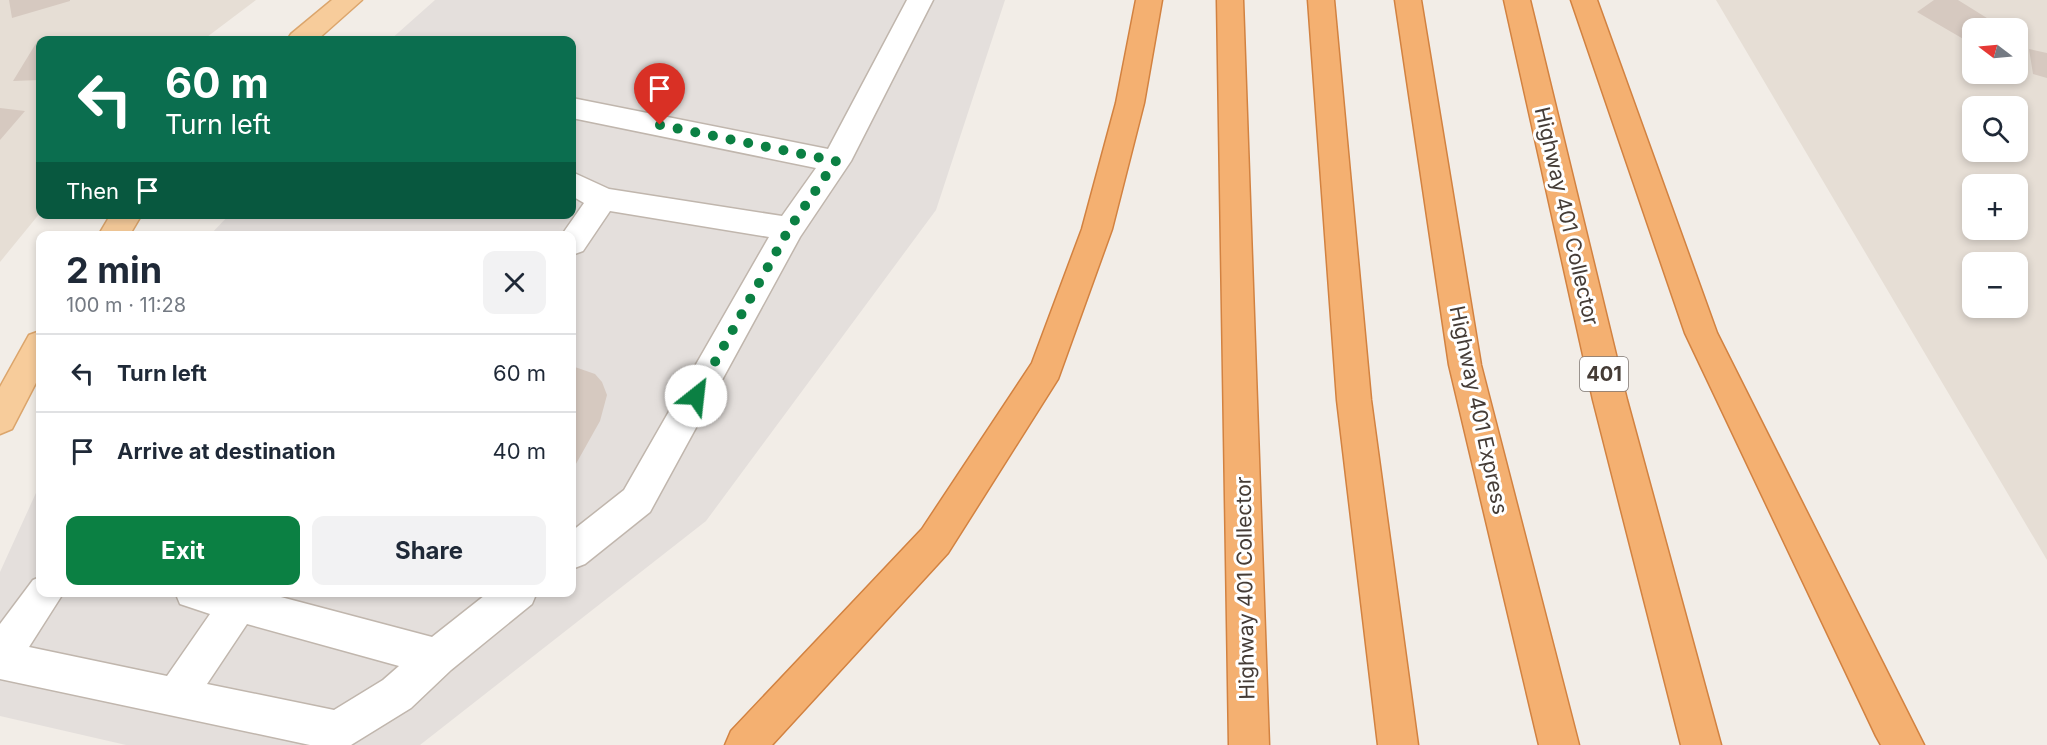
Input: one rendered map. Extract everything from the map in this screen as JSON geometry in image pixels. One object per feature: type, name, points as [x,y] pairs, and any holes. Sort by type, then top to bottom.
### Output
[{"type":"highway","points":[[745,745],[935,541],[1046,369],[1097,229],[1130,103],[1149,0]]},
{"type":"highway","name":"Highway 401 Collector","points":[[1230,0],[1249,745]]},
{"type":"highway","points":[[1321,0],[1354,400],[1398,745]]},
{"type":"highway","name":"Highway 401 Express","points":[[1408,0],[1465,364],[1559,745]]},
{"type":"highway","name":"Highway 401 Collector","points":[[1517,0],[1610,400],[1701,745]]},
{"type":"highway","points":[[1584,0],[1701,333],[1890,722],[1904,745]]},
{"type":"main road","points":[[305,36],[349,0]]},
{"type":"main road","points":[[0,419],[36,352]]},
{"type":"lane","points":[[576,549],[638,501],[789,229],[836,161],[920,0]]},
{"type":"lane","points":[[576,109],[836,161]]},
{"type":"lane","points":[[576,185],[603,199],[789,229]]},
{"type":"lane","points":[[576,237],[603,199]]},
{"type":"lane","points":[[43,597],[0,658],[337,731],[397,694],[437,657],[513,597]]},
{"type":"lane","points":[[176,696],[240,598],[437,657]]},
{"type":"shaded area","points":[[0,0],[256,0],[208,36],[36,36],[36,218],[0,262]]},
{"type":"shaded area","points":[[435,0],[1005,0],[936,210],[706,521],[420,745],[126,745],[0,716],[0,572],[36,493],[36,597],[576,597],[576,231],[214,231],[225,219],[576,219],[576,36],[394,36]]},
{"type":"shaded area","points":[[1716,0],[2047,0],[2047,560]]},
{"type":"building","points":[[9,0],[70,0],[70,1],[12,18]]},
{"type":"building","points":[[1934,0],[1958,0],[1987,18],[1962,18],[1962,38],[1917,12]]},
{"type":"building","points":[[36,43],[36,80],[13,81]]},
{"type":"building","points":[[2029,49],[2047,53],[2047,78],[2033,74]]},
{"type":"building","points":[[0,108],[25,111],[0,140]]},
{"type":"building","points":[[576,367],[595,374],[602,382],[607,395],[600,421],[576,464]]},
{"type":"route","points":[[660,125],[836,161],[789,229],[696,396]]}]
